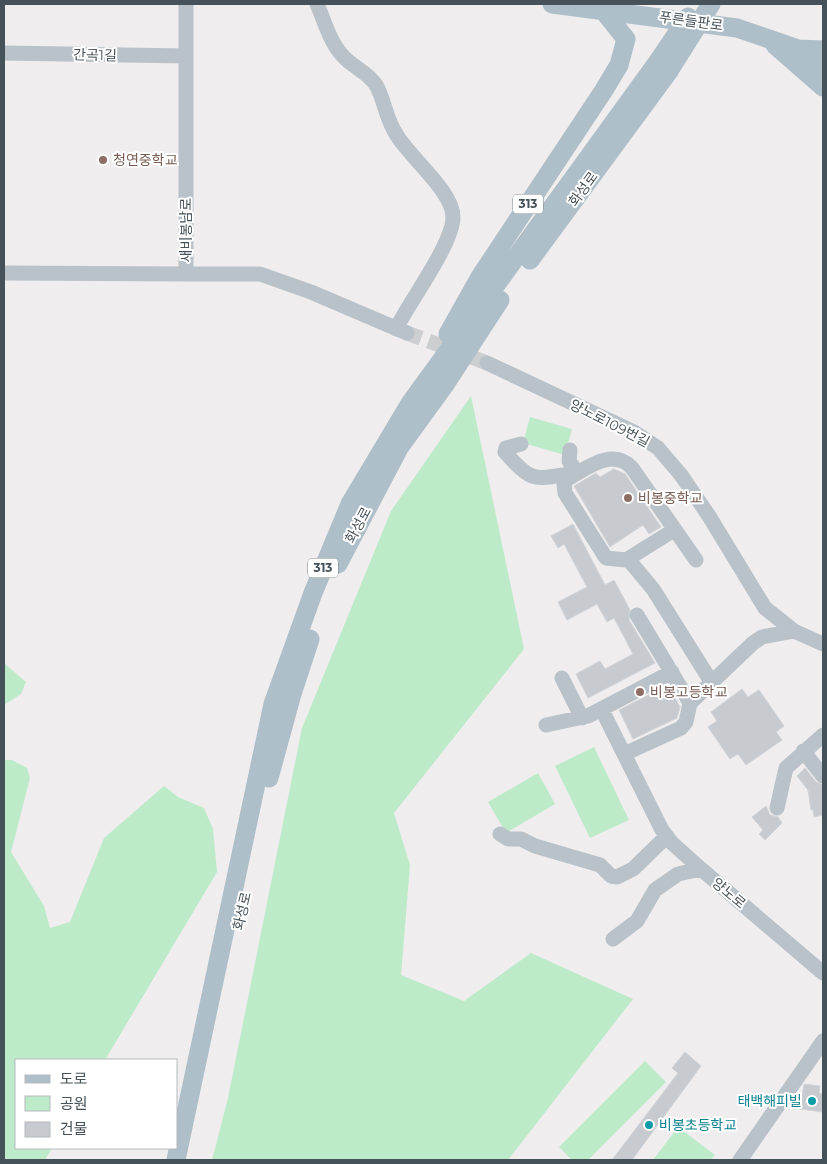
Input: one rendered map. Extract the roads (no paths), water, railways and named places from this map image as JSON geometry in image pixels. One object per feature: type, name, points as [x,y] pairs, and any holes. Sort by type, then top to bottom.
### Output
[{"type":"main road","name":"푸른들판로","points":[[552,4],[737,28],[798,49],[823,50]]},
{"type":"main road","name":"313","points":[[664,66],[697,4]]},
{"type":"main road","name":"화성로","points":[[176,1160],[273,704],[313,593],[350,504],[411,402],[710,4]]},
{"type":"main road","name":"313","points":[[411,402],[480,276],[604,90],[618,65],[626,39],[602,9]]},
{"type":"main road","points":[[766,38],[823,87]]},
{"type":"main road","name":"푸른들판로","points":[[798,49],[823,67]]},
{"type":"main road","name":"화성로","points":[[188,1160],[252,866],[262,803],[292,694],[326,592],[342,554],[399,448],[444,386],[498,302],[664,66]]},
{"type":"street","name":"새비봉남로","points":[[4,273],[186,274],[186,4]]},
{"type":"street","points":[[186,274],[260,274],[311,292],[401,331],[447,239],[453,218],[451,203],[398,137],[387,120],[378,87],[371,78],[358,70],[340,54],[317,4]]},
{"type":"street","name":"간곡1길","points":[[4,53],[186,56]]},
{"type":"street","name":"양노로109번길","points":[[487,363],[634,432],[658,448],[681,475],[709,516],[757,599],[773,616],[794,631],[823,644]]},
{"type":"street","points":[[521,444],[509,447],[505,452],[528,476],[538,478],[577,474]]},
{"type":"street","points":[[570,450],[569,461],[577,474]]},
{"type":"street","points":[[674,530],[628,559],[612,560],[603,555],[565,493],[563,486],[566,480],[605,459],[624,462],[632,468],[696,560]]},
{"type":"street","points":[[628,559],[653,589],[712,683]]},
{"type":"street","points":[[637,615],[690,703]]},
{"type":"street","points":[[624,754],[681,728],[686,722],[690,703],[757,640],[794,631]]},
{"type":"street","points":[[546,725],[582,718],[602,710],[672,672]]},
{"type":"street","points":[[562,678],[582,718]]},
{"type":"street","points":[[602,710],[666,837],[701,869]]},
{"type":"street","points":[[777,808],[786,768],[823,735]]},
{"type":"street","points":[[803,751],[823,776]]},
{"type":"street","points":[[500,834],[508,839],[521,839],[535,846],[600,865],[611,876],[617,877],[633,869],[666,837]]},
{"type":"street","name":"양노로","points":[[613,939],[637,921],[655,890],[678,874],[701,869],[823,973]]},
{"type":"street","points":[[740,1160],[823,1042]]},
{"type":"tunnel","points":[[407,333],[487,363]]},
{"type":"place","name":"청연중학교","points":[[103,160]]},
{"type":"place","name":"비봉중학교","points":[[628,498]]},
{"type":"place","name":"비봉고등학교","points":[[640,692]]},
{"type":"place","name":"태백해피빌","points":[[812,1101]]},
{"type":"place","name":"비봉초등학교","points":[[649,1125]]}]
